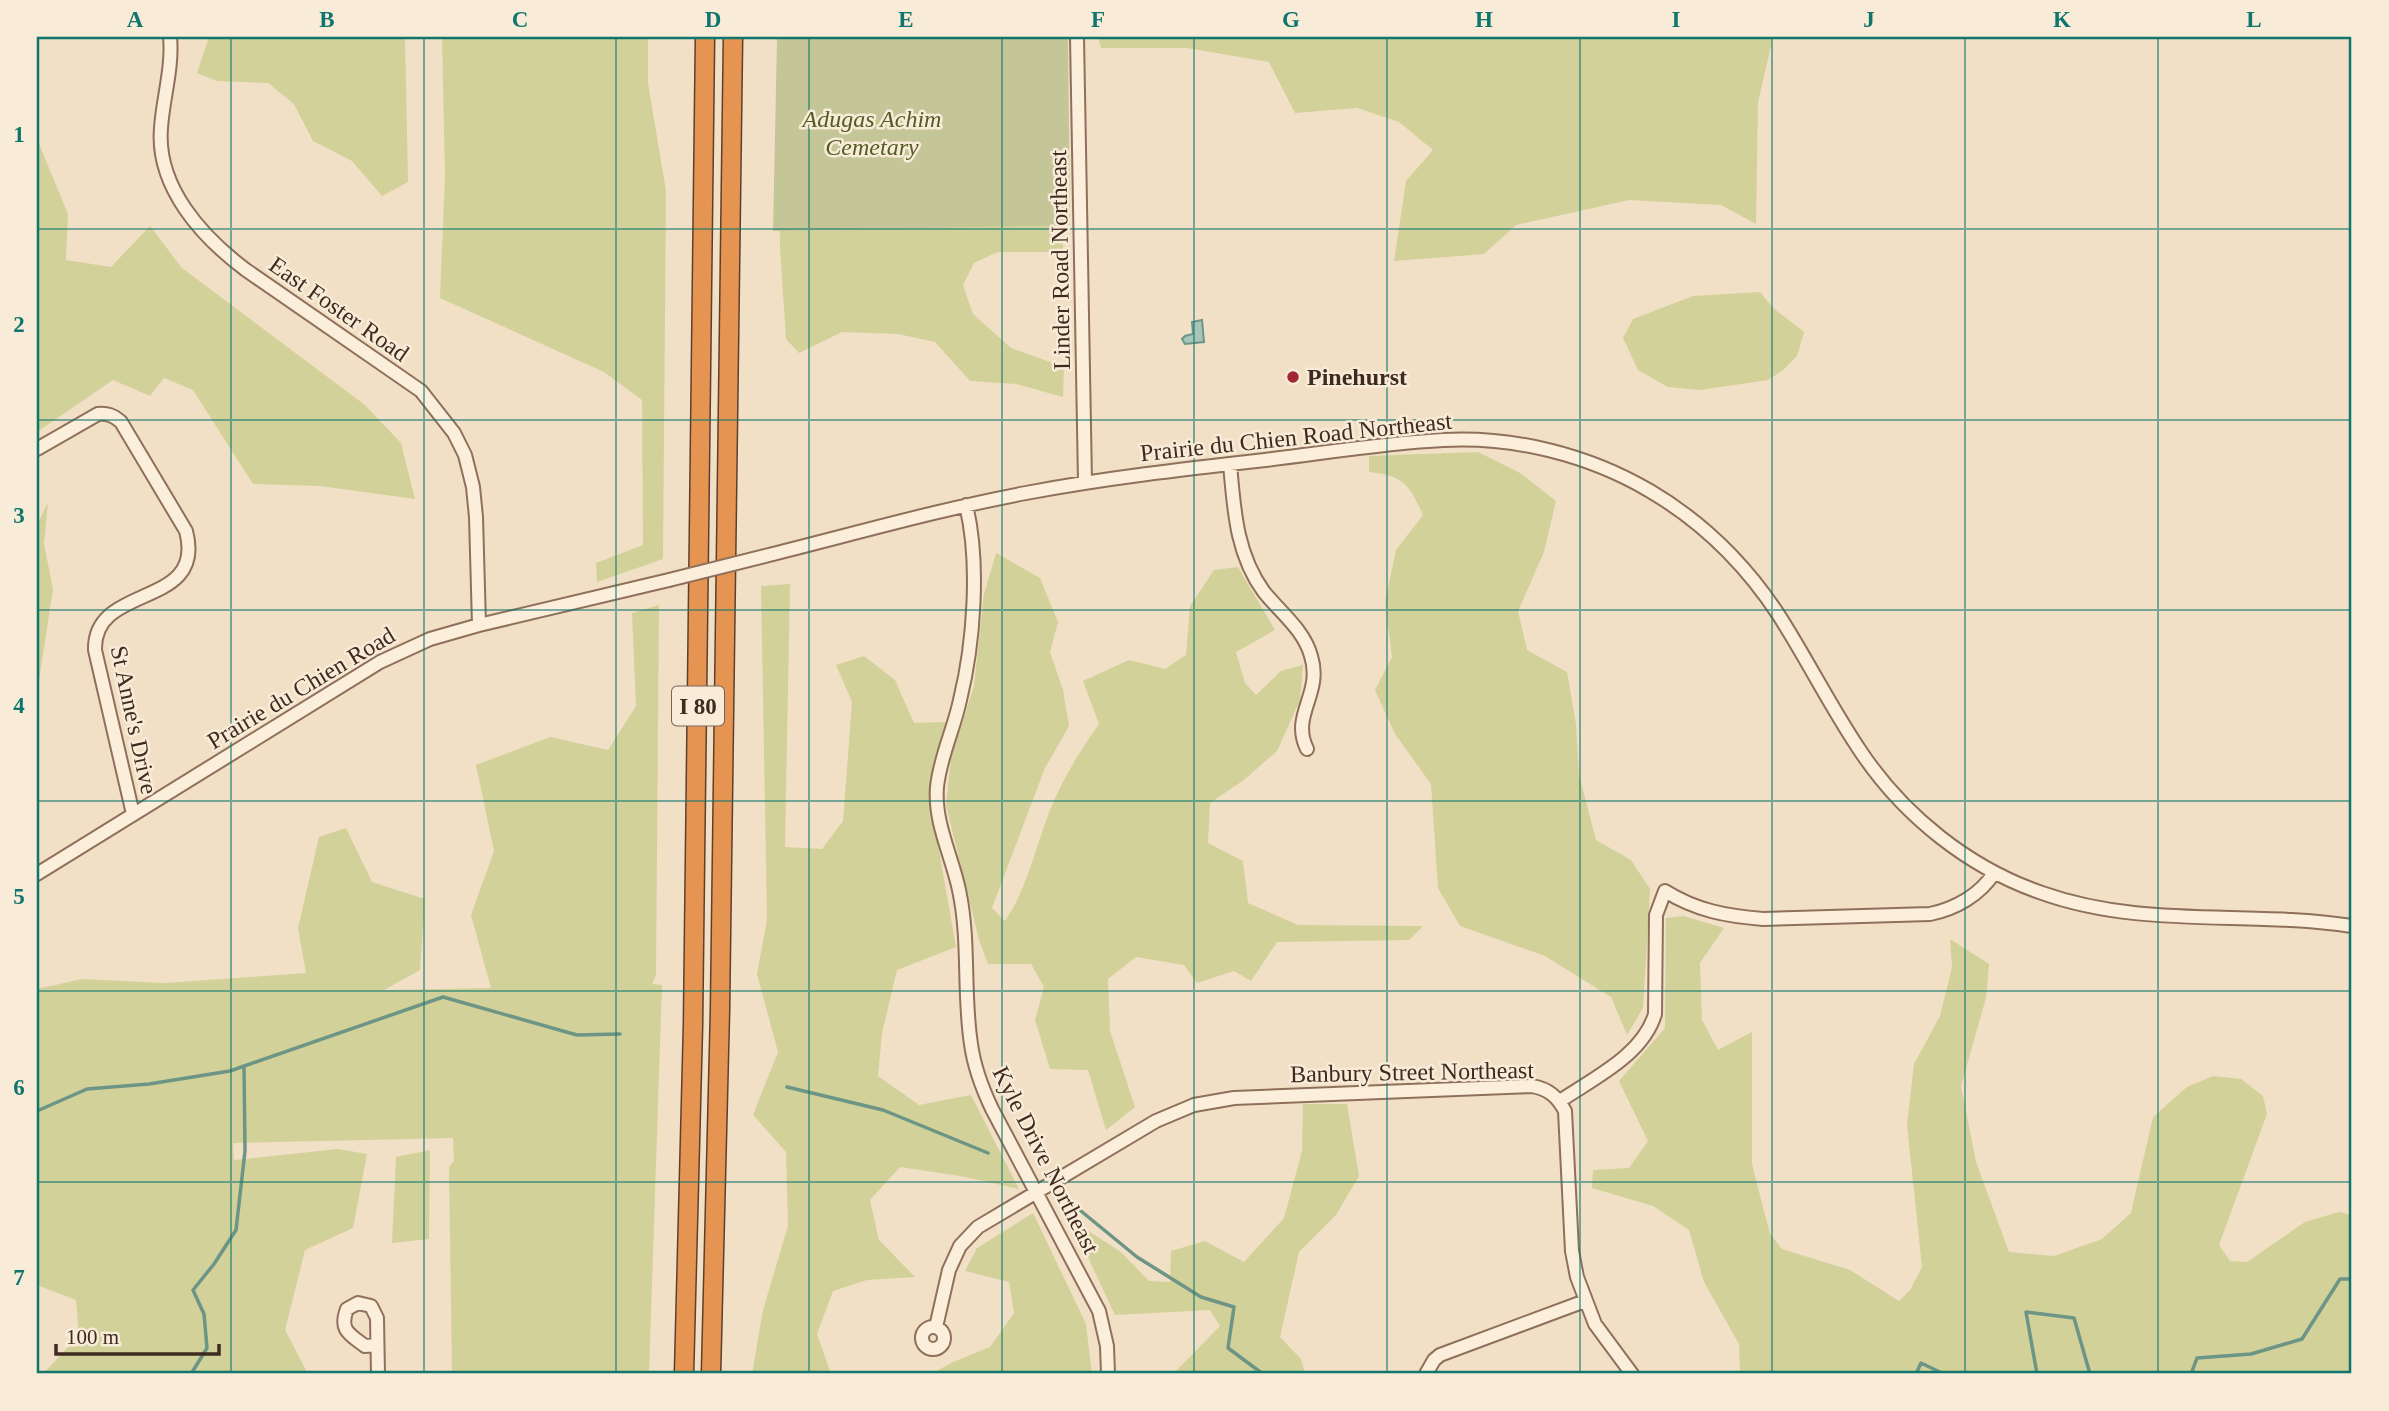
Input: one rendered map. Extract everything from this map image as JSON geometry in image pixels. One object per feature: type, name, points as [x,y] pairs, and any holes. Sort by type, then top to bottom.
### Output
[{"type":"highway","name":"I 80","points":[[684,1374],[693,1025],[705,37]]},
{"type":"highway","name":"I 80","points":[[711,1374],[720,1010],[733,37]]},
{"type":"street","name":"East Foster Road","points":[[170,37],[169,73],[161,130],[162,148],[180,201],[194,224],[218,249],[421,391],[454,433],[465,455],[473,487],[479,625]]},
{"type":"street","name":"Linder Road Northeast","points":[[1077,37],[1085,482]]},
{"type":"street","name":"St Anne's Drive","points":[[37,449],[98,414],[107,414],[121,422],[186,531],[186,562],[173,581],[164,588],[113,610],[96,634],[95,650],[133,814]]},
{"type":"street","name":"Prairie du Chien Road Northeast","points":[[773,554],[966,505],[1085,482],[1443,440],[1500,442],[1561,453],[1632,481],[1690,518],[1733,557],[1778,614],[1847,730],[1885,784],[1926,826],[1994,873],[2051,897],[2120,913],[2352,926]]},
{"type":"street","points":[[1230,464],[1236,525],[1247,562],[1265,592],[1302,636],[1312,659],[1314,685],[1300,730],[1307,749]]},
{"type":"street","name":"Kyle Drive Northeast","points":[[966,505],[973,542],[971,642],[960,703],[940,772],[937,803],[939,820],[959,888],[965,923],[968,1022],[975,1064],[992,1109],[1099,1311],[1107,1346],[1108,1374]]},
{"type":"street","name":"Prairie du Chien Road","points":[[37,874],[380,662],[430,639],[773,554]]},
{"type":"street","points":[[1560,1101],[1630,1053],[1646,1037],[1655,1014],[1656,915],[1665,891],[1693,907],[1737,917],[1763,919],[1930,914],[1951,909],[1971,897],[1994,873]]},
{"type":"street","name":"Banbury Street Northeast","points":[[936,1327],[949,1270],[960,1246],[978,1227],[1156,1121],[1183,1109],[1214,1100],[1532,1086],[1550,1092],[1560,1101],[1567,1121],[1573,1251],[1584,1301],[1595,1324],[1632,1374]]},
{"type":"street","points":[[1426,1374],[1440,1355],[1584,1301]]},
{"type":"street","points":[[377,1345],[378,1374]]},
{"type":"green space","points":[[209,37],[405,37],[408,182],[382,196],[352,161],[313,141],[294,104],[268,83],[217,81],[197,73]]},
{"type":"green space","points":[[442,37],[648,37],[648,83],[666,191],[663,559],[597,582],[596,563],[643,545],[642,400],[604,372],[440,298],[445,176]]},
{"type":"green space","name":"Adugas Achim Cemetary","points":[[777,37],[1068,37],[1070,225],[773,231]]},
{"type":"green space","points":[[1098,37],[1769,37],[1772,42],[1758,102],[1756,224],[1721,205],[1629,200],[1516,225],[1484,254],[1394,261],[1406,181],[1433,150],[1399,122],[1357,108],[1295,113],[1269,62],[1187,48],[1101,48]]},
{"type":"green space","points":[[37,139],[68,214],[66,260],[111,267],[150,226],[182,268],[365,405],[401,443],[415,499],[320,486],[253,484],[193,390],[164,378],[150,396],[113,380],[37,432]]},
{"type":"green space","points":[[779,161],[1062,216],[1063,252],[998,252],[974,263],[963,285],[973,314],[1011,348],[1064,367],[1063,397],[1016,384],[970,381],[935,342],[898,334],[842,332],[799,353],[786,339],[780,247]]},
{"type":"green space","points":[[1760,292],[1773,308],[1804,332],[1797,356],[1768,380],[1700,390],[1668,387],[1638,370],[1623,338],[1633,319],[1693,296]]},
{"type":"green space","points":[[1478,452],[1520,473],[1556,501],[1544,552],[1518,611],[1527,650],[1567,672],[1576,724],[1579,775],[1596,840],[1631,860],[1650,889],[1643,1008],[1627,1035],[1611,997],[1545,956],[1460,926],[1438,888],[1431,784],[1395,734],[1375,690],[1392,657],[1385,602],[1396,550],[1423,515],[1404,483],[1390,476],[1369,472],[1369,456]]},
{"type":"green space","points":[[48,502],[44,544],[53,589],[37,693],[37,525]]},
{"type":"green space","points":[[996,553],[1040,578],[1058,622],[1050,652],[1063,690],[1069,726],[1045,768],[992,908],[1005,921],[1025,881],[1060,787],[1099,724],[1083,681],[1129,660],[1165,669],[1186,655],[1190,606],[1214,570],[1238,567],[1275,630],[1236,652],[1245,683],[1256,695],[1281,671],[1303,665],[1300,700],[1277,751],[1244,780],[1210,803],[1208,843],[1243,861],[1248,903],[1298,925],[1423,926],[1409,940],[1277,942],[1251,981],[1234,971],[1197,983],[1184,965],[1136,957],[1108,979],[1110,1031],[1135,1107],[1106,1130],[1088,1070],[1050,1069],[1035,1020],[1044,987],[1031,964],[988,964],[979,940],[946,805],[951,758],[974,686],[984,594]]},
{"type":"green space","points":[[790,584],[785,847],[822,849],[843,821],[852,702],[836,665],[864,656],[895,680],[914,723],[947,722],[929,794],[956,947],[897,970],[882,1033],[878,1076],[919,1105],[971,1095],[1019,1189],[900,1167],[870,1200],[879,1240],[915,1277],[867,1280],[833,1291],[817,1334],[831,1374],[752,1374],[763,1310],[788,1226],[786,1152],[753,1115],[778,1052],[757,974],[767,920],[761,586]]},
{"type":"green space","points":[[659,605],[656,975],[652,984],[662,985],[649,1374],[452,1374],[449,1167],[454,1161],[453,1138],[233,1143],[234,1160],[338,1149],[367,1154],[353,1228],[305,1250],[285,1330],[308,1374],[43,1374],[79,1335],[76,1300],[37,1285],[37,989],[82,979],[165,983],[306,973],[298,928],[319,837],[346,828],[372,882],[425,899],[420,970],[384,990],[491,988],[471,915],[494,851],[476,765],[550,737],[608,750],[636,706],[632,613]]},
{"type":"green space","points":[[1684,916],[1724,928],[1700,963],[1702,1020],[1718,1050],[1752,1032],[1752,1164],[1770,1234],[1782,1249],[1850,1270],[1899,1301],[1910,1290],[1922,1267],[1907,1125],[1914,1064],[1940,1016],[1952,967],[1950,939],[1989,964],[1986,998],[1961,1086],[1976,1162],[2009,1252],[2054,1256],[2102,1239],[2131,1213],[2153,1117],[2187,1087],[2213,1076],[2241,1079],[2263,1096],[2267,1114],[2219,1245],[2230,1261],[2247,1262],[2305,1222],[2339,1212],[2352,1215],[2352,1374],[1740,1374],[1739,1344],[1704,1282],[1689,1230],[1653,1206],[1592,1188],[1593,1170],[1629,1168],[1648,1141],[1619,1081],[1665,1028],[1666,918]]},
{"type":"green space","points":[[1303,1104],[1347,1104],[1359,1176],[1336,1215],[1299,1252],[1280,1337],[1301,1359],[1305,1374],[1166,1374],[1174,1373],[1220,1326],[1210,1310],[1115,1315],[1085,1251],[1087,1230],[1121,1252],[1149,1281],[1170,1282],[1171,1251],[1205,1241],[1244,1262],[1284,1218],[1302,1151]]},
{"type":"green space","points":[[430,1150],[429,1239],[392,1243],[396,1157]]},
{"type":"green space","points":[[1033,1213],[1086,1324],[1092,1374],[931,1374],[990,1347],[1014,1313],[1009,1282],[965,1271],[977,1248]]},
{"type":"shaded area","points":[[1202,320],[1204,342],[1185,344],[1182,339],[1193,334],[1192,322]]},
{"type":"waterway","points":[[37,1111],[87,1089],[149,1084],[230,1071],[443,997],[577,1035],[620,1034]]},
{"type":"waterway","points":[[191,1374],[207,1348],[204,1314],[193,1290],[236,1230],[245,1151],[244,1066]]},
{"type":"waterway","points":[[787,1087],[883,1110],[988,1153]]},
{"type":"waterway","points":[[1070,1202],[1137,1257],[1201,1297],[1234,1307],[1228,1348],[1263,1374]]},
{"type":"waterway","points":[[2191,1374],[2197,1358],[2251,1354],[2302,1339],[2340,1279],[2352,1279]]},
{"type":"waterway","points":[[2037,1374],[2026,1312],[2074,1318],[2090,1374]]},
{"type":"waterway","points":[[1916,1374],[1921,1363],[1944,1374]]},
{"type":"place","name":"Pinehurst","points":[[1293,377]]}]
